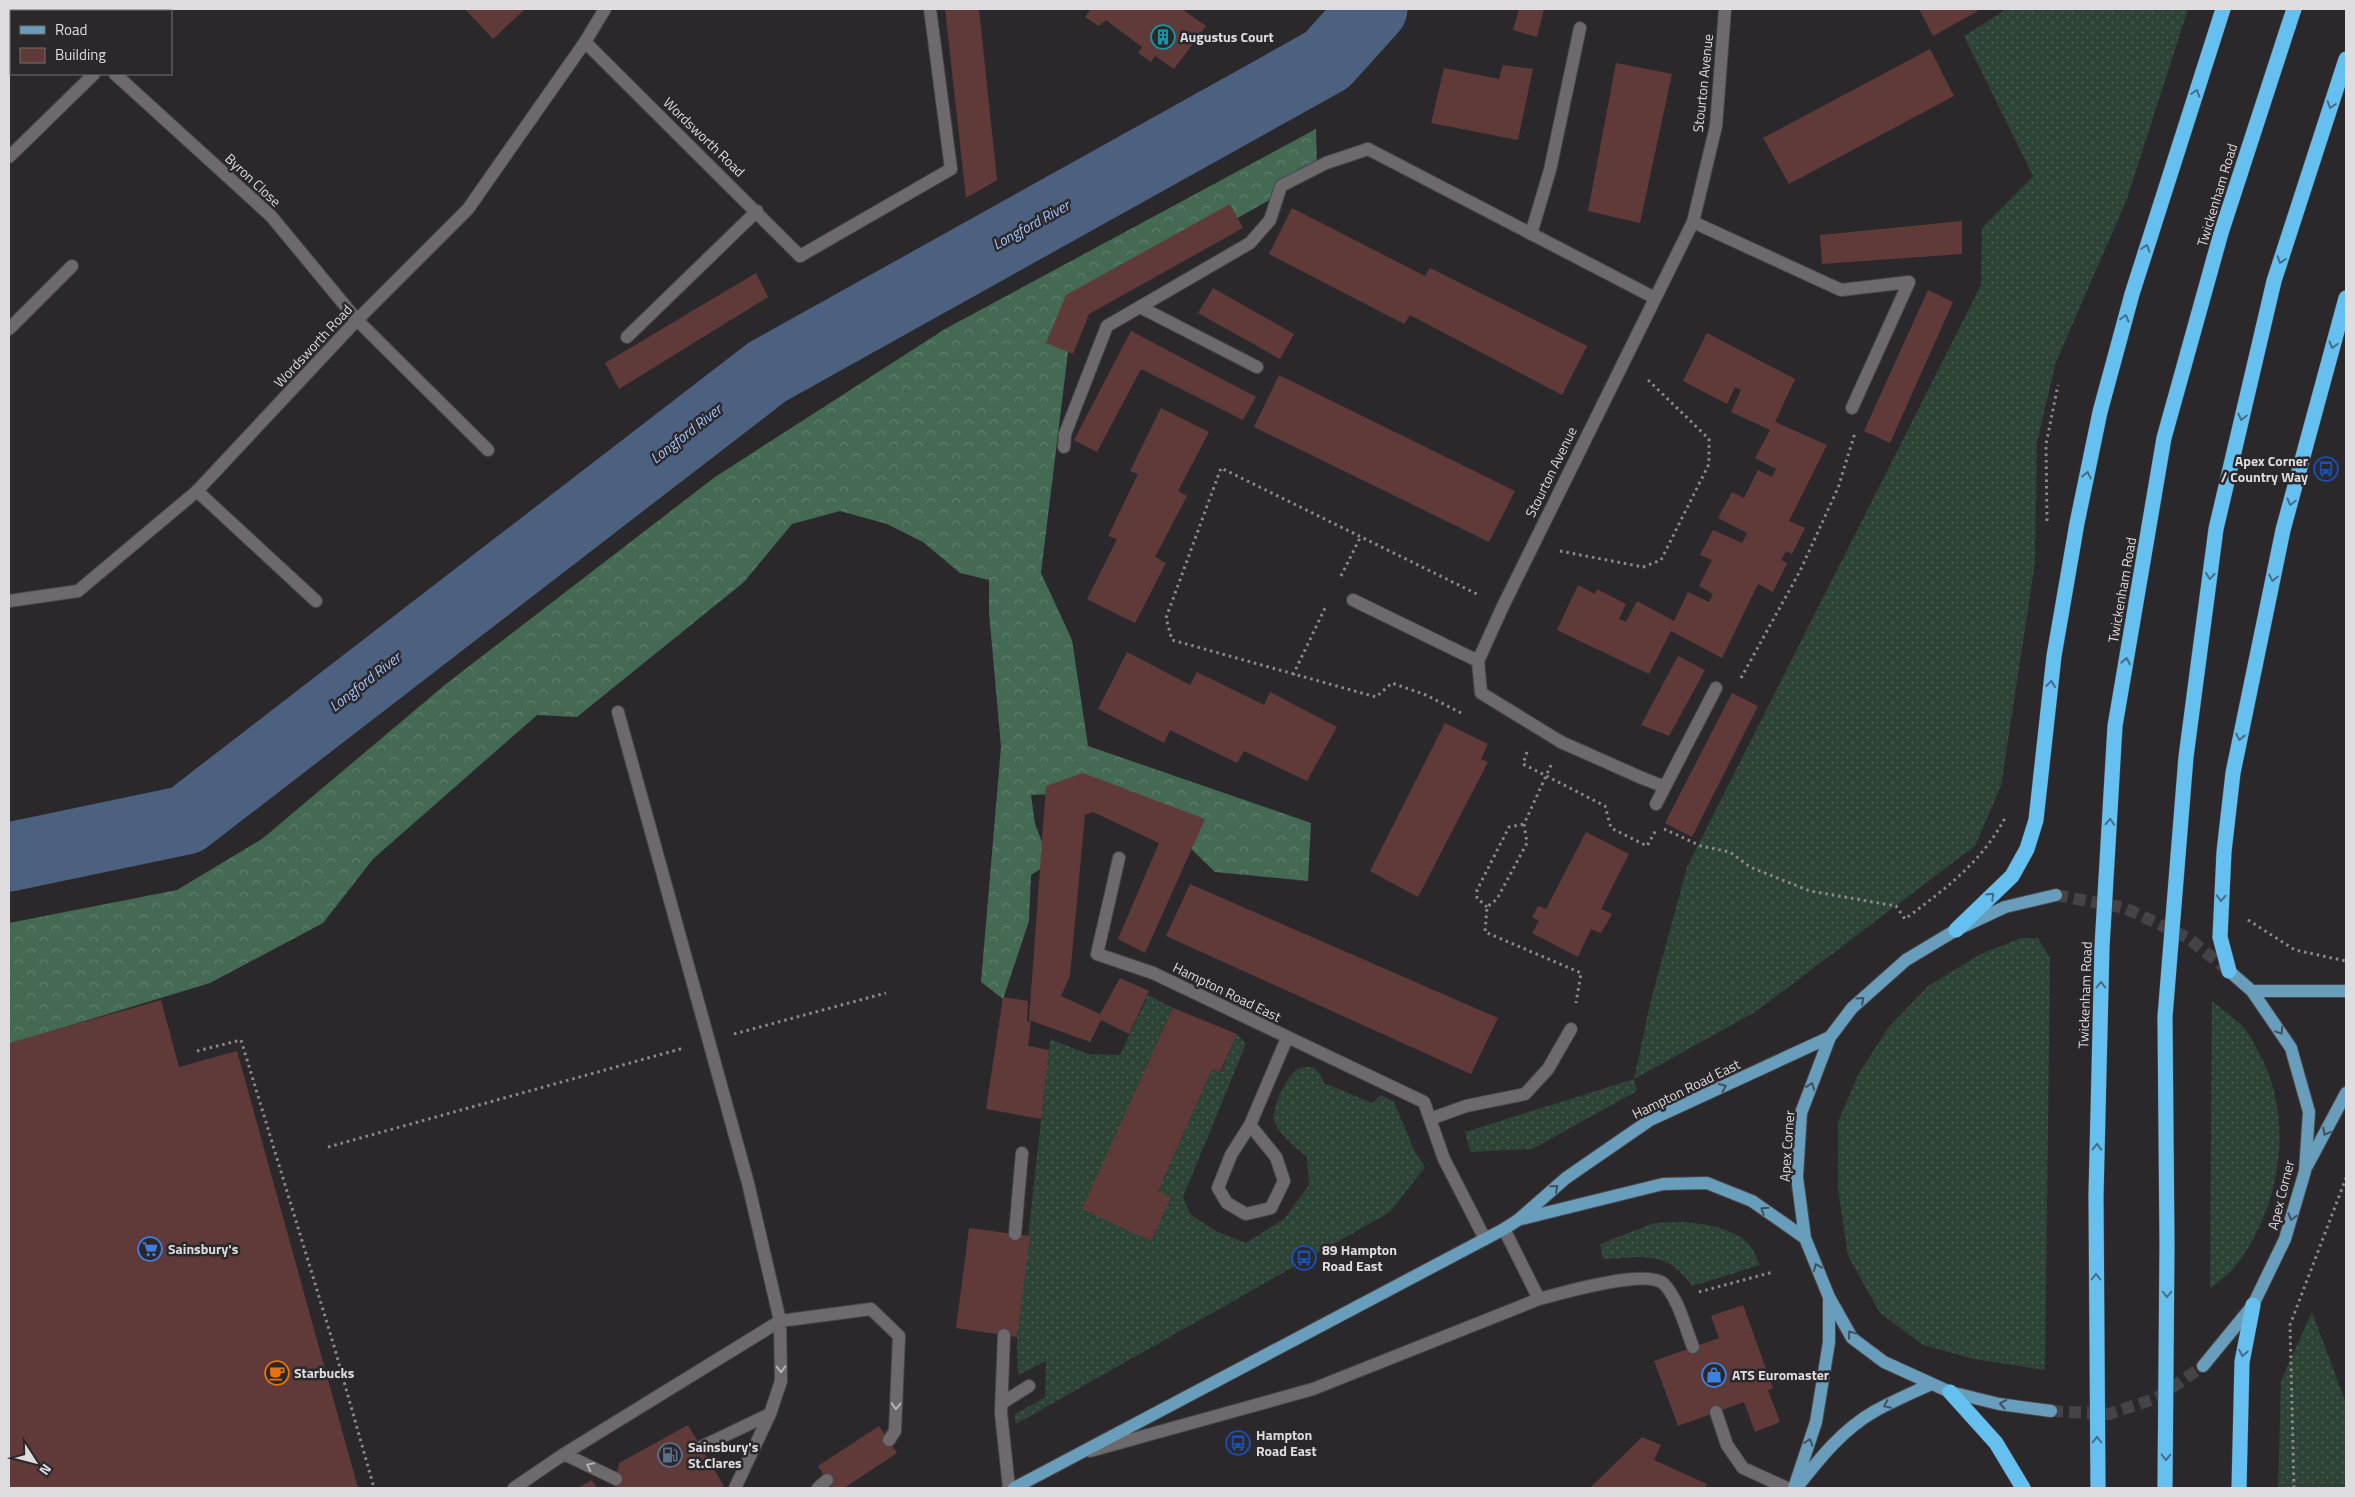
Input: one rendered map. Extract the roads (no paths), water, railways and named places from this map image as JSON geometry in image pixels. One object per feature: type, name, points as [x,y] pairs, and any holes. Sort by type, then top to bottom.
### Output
[{"type":"highway","points":[[1956,930],[2012,876],[2027,849],[2036,820],[2054,656],[2077,523],[2100,412],[2132,294],[2224,9]]},
{"type":"highway","name":"Twickenham Road","points":[[2098,1488],[2096,1196],[2102,947],[2115,726],[2164,438],[2221,233],[2294,9]]},
{"type":"highway","points":[[2166,1488],[2167,1245],[2165,1017],[2186,757],[2216,529],[2274,281],[2346,59]]},
{"type":"highway","points":[[2228,971],[2220,937],[2224,852],[2233,773],[2283,530],[2346,298]]},
{"type":"highway","points":[[2239,1488],[2242,1362],[2253,1306]]},
{"type":"highway","points":[[1950,1392],[1996,1443],[2023,1488]]},
{"type":"main road","name":"Apex Corner","points":[[2051,1411],[1999,1404],[1950,1392],[1884,1362],[1852,1338],[1830,1297],[1805,1238],[1798,1177],[1802,1113],[1830,1037],[1852,1008],[1906,960],[1956,930],[2005,907],[2056,895]]},
{"type":"main road","name":"Apex Corner","points":[[2203,1366],[2253,1306],[2285,1239],[2305,1170],[2309,1112],[2291,1048],[2252,991],[2228,971]]},
{"type":"main road","points":[[2252,991],[2346,991]]},
{"type":"main road","name":"Hampton Road East","points":[[1014,1488],[1504,1229],[1518,1220],[1566,1178],[1650,1120],[1830,1037]]},
{"type":"main road","points":[[2305,1170],[2346,1093]]},
{"type":"main road","name":"Hampton Road East","points":[[1518,1220],[1663,1184],[1707,1183],[1752,1201],[1805,1238]]},
{"type":"main road","points":[[1795,1488],[1816,1422],[1828,1342],[1830,1297]]},
{"type":"main road","points":[[1795,1488],[1830,1446],[1851,1428],[1874,1412],[1931,1384]]},
{"type":"street","name":"Wordsworth Road","points":[[9,601],[78,591],[197,491],[357,320],[468,209],[585,42],[605,9]]},
{"type":"street","name":"Wordsworth Road","points":[[585,42],[757,211],[800,256],[951,169],[930,9]]},
{"type":"street","name":"Stourton Avenue","points":[[1478,661],[1620,364],[1692,222],[1716,126],[1725,9]]},
{"type":"street","points":[[1531,234],[1550,170],[1580,28]]},
{"type":"street","points":[[9,158],[93,75]]},
{"type":"street","name":"Byron Close","points":[[116,75],[271,216],[357,320],[488,450]]},
{"type":"street","points":[[1064,447],[1065,434],[1106,326],[1250,243],[1270,220],[1281,186],[1326,163],[1368,149],[1655,298]]},
{"type":"street","points":[[626,337],[757,211]]},
{"type":"street","points":[[1692,222],[1840,290],[1910,282],[1852,408]]},
{"type":"street","points":[[9,329],[72,266]]},
{"type":"street","points":[[1140,307],[1257,367]]},
{"type":"street","points":[[197,491],[316,602]]},
{"type":"street","points":[[1353,600],[1478,661],[1481,693],[1561,742],[1665,787]]},
{"type":"street","points":[[1656,804],[1716,688]]},
{"type":"street","points":[[618,712],[748,1183],[780,1320],[781,1381],[770,1414],[735,1488]]},
{"type":"street","name":"Hampton Road East","points":[[1119,858],[1096,954],[1153,973],[1424,1102],[1444,1159],[1485,1239]]},
{"type":"street","points":[[1430,1119],[1466,1106],[1525,1094],[1548,1069],[1571,1029]]},
{"type":"street","name":"Hampton Road East","points":[[1250,1125],[1276,1157],[1284,1180],[1271,1208],[1246,1214],[1227,1203],[1218,1188],[1231,1155],[1250,1125],[1287,1038]]},
{"type":"street","points":[[1015,1234],[1022,1154]]},
{"type":"street","points":[[1504,1229],[1540,1299]]},
{"type":"street","points":[[1081,1453],[1313,1389],[1540,1299],[1596,1285],[1649,1278],[1662,1283],[1674,1298],[1693,1347]]},
{"type":"street","points":[[514,1488],[564,1454],[780,1320],[871,1309],[899,1336],[895,1431],[889,1440]]},
{"type":"street","points":[[1004,1336],[1002,1403],[1009,1488]]},
{"type":"street","points":[[1002,1403],[1029,1386]]},
{"type":"street","points":[[1716,1412],[1727,1445],[1743,1468],[1787,1488]]},
{"type":"street","points":[[701,1447],[770,1414]]},
{"type":"street","points":[[564,1454],[616,1479]]},
{"type":"waterway","name":"Longford River","points":[[9,857],[186,820],[767,372],[1327,60],[1373,9]]},
{"type":"tunnel","points":[[2056,895],[2125,908],[2188,938],[2229,971]]},
{"type":"tunnel","points":[[2051,1411],[2109,1414],[2157,1398],[2203,1366]]},
{"type":"place","name":"Augustus Court","points":[[1163,37]]},
{"type":"place","name":"Apex Corner / Country Way","points":[[2326,469]]},
{"type":"place","name":"Sainsbury's","points":[[150,1249]]},
{"type":"place","name":"89 Hampton Road East","points":[[1304,1258]]},
{"type":"place","name":"Starbucks","points":[[277,1373]]},
{"type":"place","name":"ATS Euromaster","points":[[1714,1375]]},
{"type":"place","name":"Hampton Road East","points":[[1238,1443]]},
{"type":"place","name":"Sainsbury's St.Clares","points":[[670,1455]]}]
